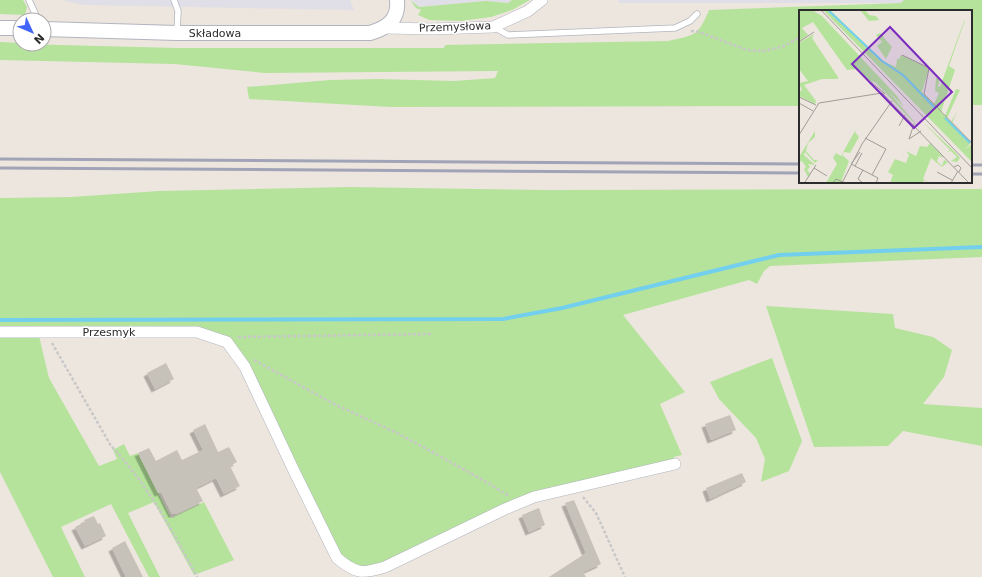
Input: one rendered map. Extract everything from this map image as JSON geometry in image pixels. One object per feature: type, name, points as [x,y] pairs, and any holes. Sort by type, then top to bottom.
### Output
[{"type":"street","points":[[386,28],[395,17],[397,0]]},
{"type":"street","name":"Przemysłowa","points":[[386,28],[433,29],[493,27],[528,10],[542,0]]},
{"type":"street","points":[[0,28],[12,28]]},
{"type":"street","name":"Składowa","points":[[52,29],[178,33],[370,33],[386,28]]},
{"type":"street","name":"Przesmyk","points":[[0,332],[197,332],[218,338]]},
{"type":"street","points":[[218,338],[227,342],[245,367],[337,558],[349,568],[368,573],[385,567],[534,497],[675,464]]},
{"type":"lane","points":[[29,0],[34,12]]},
{"type":"lane","points":[[174,0],[178,11],[178,33]]},
{"type":"lane","points":[[493,27],[508,35],[674,28],[690,21],[697,14]]},
{"type":"path","points":[[674,28],[699,32],[747,50],[763,51],[782,47],[799,38]]},
{"type":"path","points":[[46,332],[111,446],[119,454],[153,500],[198,577]]},
{"type":"path","points":[[218,338],[431,334]]},
{"type":"path","points":[[248,356],[334,404],[397,433],[436,454],[482,479],[520,503]]},
{"type":"path","points":[[568,490],[577,492],[584,497],[596,513],[625,577]]},
{"type":"shaded area","points":[[61,0],[350,0],[354,10],[84,5]]},
{"type":"shaded area","points":[[411,0],[512,0],[508,3],[486,1],[419,7]]},
{"type":"shaded area","points":[[618,0],[904,0],[902,3],[619,3]]},
{"type":"green space","points":[[0,0],[23,0],[27,7],[26,12],[12,12],[12,14],[0,14]]},
{"type":"green space","points":[[410,0],[419,7],[486,1],[508,3],[512,0],[530,0],[512,10],[491,17],[461,21],[429,20],[418,15],[421,10],[416,8]]},
{"type":"green space","points":[[904,0],[982,0],[982,105],[972,105],[972,10],[799,10],[799,106],[390,107],[249,99],[247,87],[330,80],[378,79],[454,81],[495,78],[498,71],[265,73],[174,64],[0,60],[0,42],[12,43],[12,52],[52,52],[52,45],[178,48],[444,48],[445,45],[668,41],[689,36],[698,30],[709,10],[901,3]]},
{"type":"green space","points":[[350,187],[548,190],[982,189],[982,257],[770,266],[764,271],[757,284],[749,280],[623,315],[685,392],[660,404],[682,455],[674,457],[676,464],[640,476],[581,492],[578,486],[528,503],[367,573],[338,561],[250,368],[226,335],[39,336],[49,378],[99,466],[117,459],[113,450],[124,444],[130,456],[138,453],[171,518],[204,502],[234,560],[194,575],[154,502],[128,513],[160,577],[149,577],[111,504],[61,527],[85,577],[53,577],[0,472],[0,198],[71,197],[159,191]]},
{"type":"green space","points":[[766,306],[893,314],[895,328],[933,337],[952,350],[944,377],[923,404],[982,408],[982,446],[903,431],[888,446],[814,447]]},
{"type":"green space","points":[[772,358],[802,441],[789,471],[761,482],[765,459],[756,438],[719,399],[710,382]]},
{"type":"building","points":[[166,363],[174,379],[155,389],[147,373]]},
{"type":"building","points":[[730,415],[736,430],[711,440],[705,424]]},
{"type":"building","points":[[205,424],[218,452],[229,447],[237,462],[230,466],[240,486],[224,494],[216,478],[196,488],[203,501],[176,514],[172,514],[161,492],[158,493],[138,453],[149,448],[156,461],[177,450],[182,460],[203,450],[193,430]]},
{"type":"building","points":[[742,473],[746,482],[710,499],[706,488]]},
{"type":"building","points":[[574,500],[601,564],[583,572],[586,577],[549,577],[586,553],[565,503]]},
{"type":"building","points":[[539,508],[545,525],[529,532],[522,515]]},
{"type":"building","points":[[94,516],[98,524],[100,523],[106,536],[85,546],[75,527],[85,522],[84,520]]},
{"type":"building","points":[[125,541],[143,577],[126,577],[112,548]]},
{"type":"waterway","points":[[0,320],[503,319],[562,308],[779,255],[982,247]]},
{"type":"railway","points":[[0,159],[799,164]]},
{"type":"railway","points":[[972,165],[982,165]]},
{"type":"railway","points":[[0,168],[799,173]]},
{"type":"railway","points":[[972,174],[982,174]]}]
